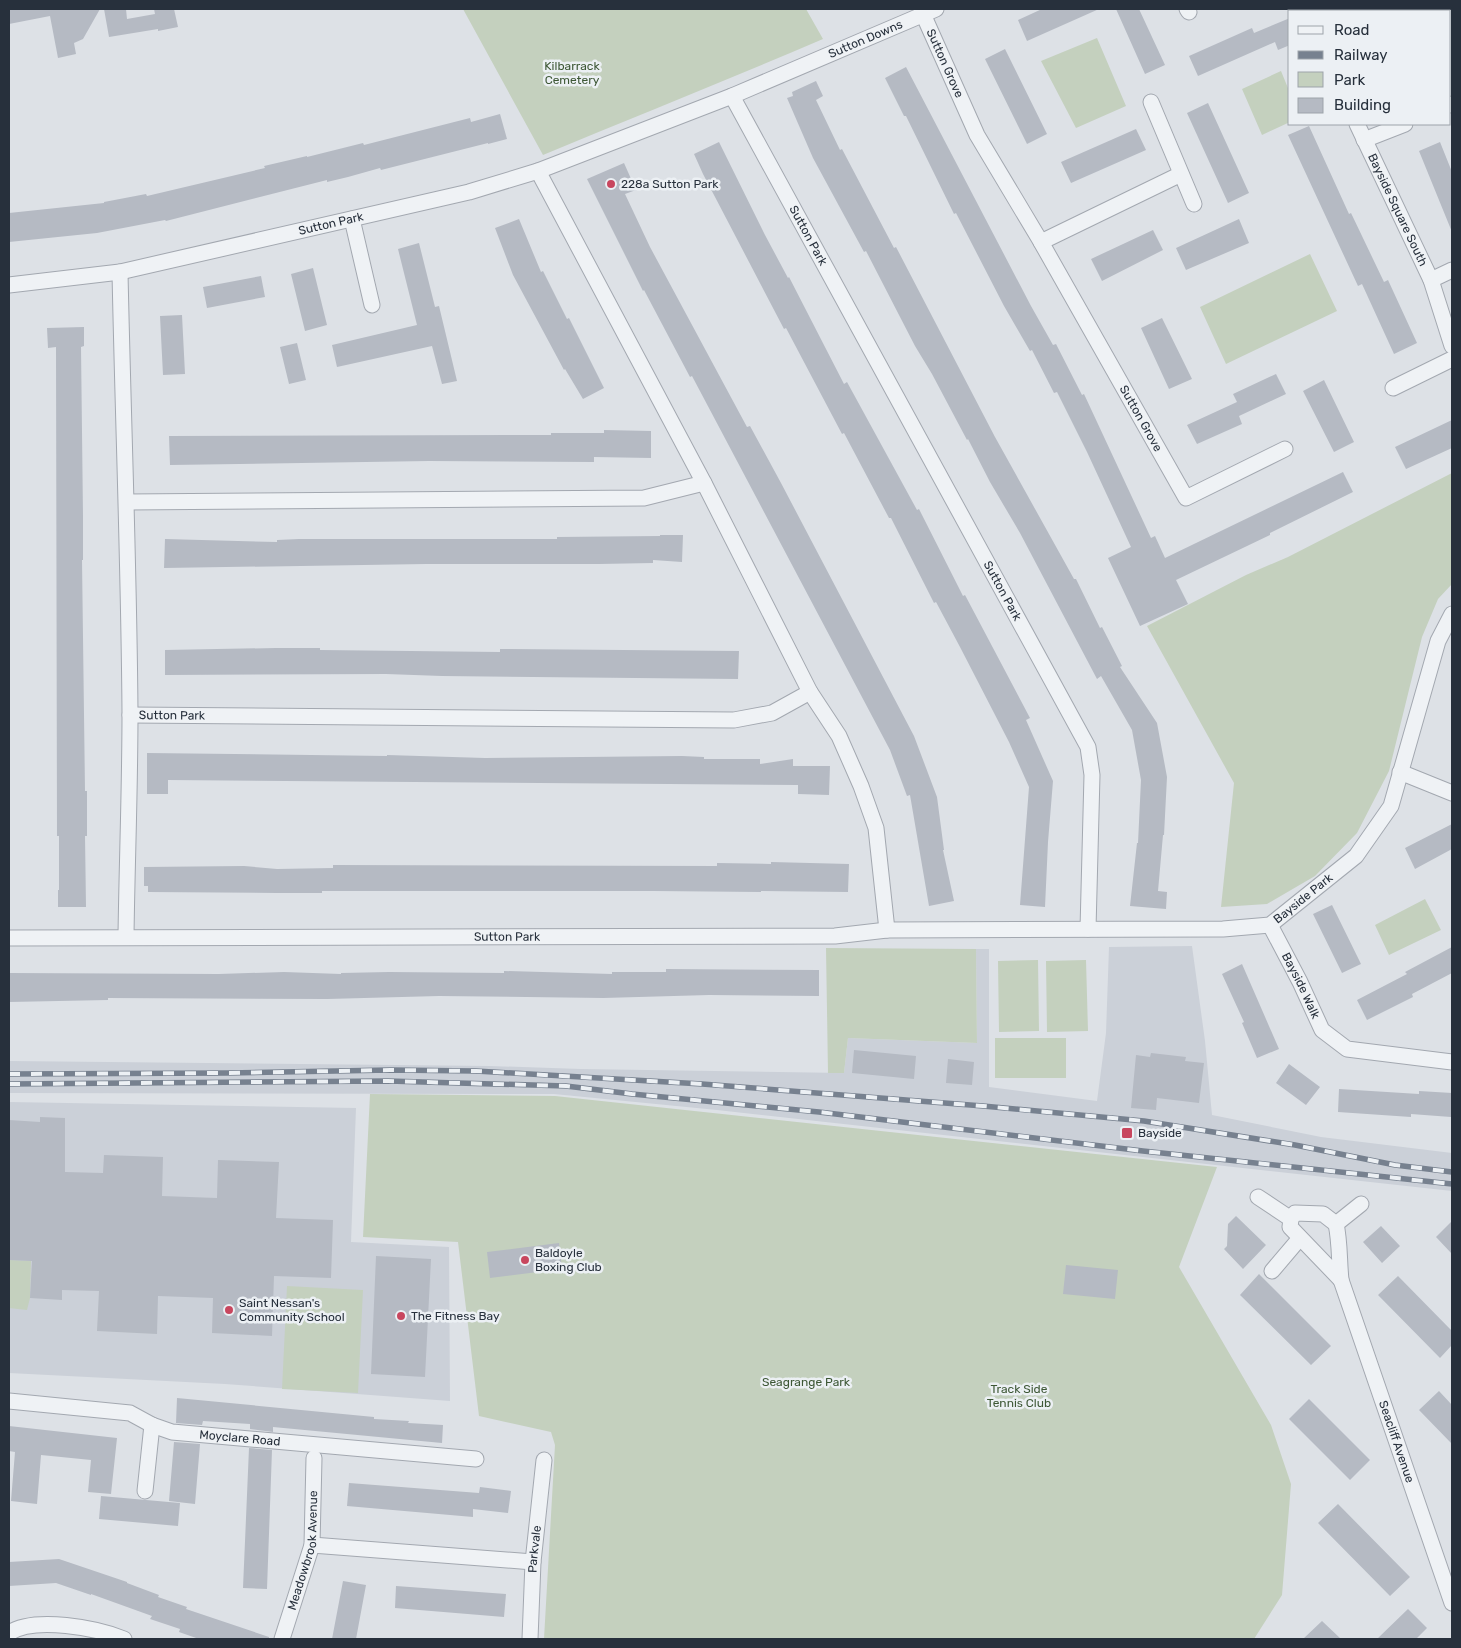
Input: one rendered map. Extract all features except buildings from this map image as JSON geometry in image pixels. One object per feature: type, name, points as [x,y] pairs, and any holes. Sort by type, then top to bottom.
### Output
[{"type":"street","name":"Sutton Downs","points":[[823,57],[929,12]]},
{"type":"street","name":"Sutton Grove","points":[[929,12],[977,135],[1041,242],[1186,498],[1285,450]]},
{"type":"street","name":"Sutton Park","points":[[9,285],[120,272],[469,192],[538,171],[732,96],[823,57]]},
{"type":"street","name":"Sutton Park","points":[[9,938],[126,936],[836,936],[886,930],[1088,929],[1092,775],[1088,747],[732,96]]},
{"type":"street","points":[[1150,102],[1194,204]]},
{"type":"street","name":"Bayside Square South","points":[[1357,125],[1431,280],[1452,346]]},
{"type":"street","name":"Bayside Square South","points":[[1364,140],[1402,125]]},
{"type":"street","points":[[538,171],[704,483],[810,692],[839,736],[861,786],[876,828],[886,930]]},
{"type":"street","points":[[1041,242],[1181,174]]},
{"type":"street","points":[[352,219],[372,305]]},
{"type":"street","name":"Bayside Square South","points":[[1431,280],[1452,270]]},
{"type":"street","name":"Sutton Park","points":[[120,272],[127,502],[130,715],[126,936]]},
{"type":"street","points":[[1393,388],[1452,359]]},
{"type":"street","points":[[127,502],[644,498],[704,483]]},
{"type":"street","name":"Bayside Park","points":[[1088,929],[1223,929],[1270,925],[1356,856],[1391,806],[1438,641],[1452,614]]},
{"type":"street","name":"Sutton Park","points":[[130,715],[734,720],[772,713],[810,692]]},
{"type":"street","points":[[1400,772],[1452,793]]},
{"type":"street","name":"Bayside Walk","points":[[1270,925],[1300,982],[1322,1030],[1334,1040],[1347,1049],[1452,1062]]},
{"type":"street","points":[[1258,1197],[1291,1219],[1295,1213],[1323,1214],[1336,1224],[1361,1204]]},
{"type":"street","name":"Seacliff Avenue","points":[[1291,1219],[1290,1227],[1341,1280]]},
{"type":"street","name":"Seacliff Avenue","points":[[1336,1224],[1339,1240],[1341,1280],[1452,1603]]},
{"type":"street","points":[[1272,1271],[1300,1238]]},
{"type":"street","name":"Moyclare Road","points":[[9,1400],[130,1413],[152,1425],[172,1432],[476,1459]]},
{"type":"street","points":[[145,1491],[152,1425]]},
{"type":"street","name":"Meadowbrook Avenue","points":[[282,1639],[312,1546],[314,1458]]},
{"type":"street","name":"Parkvale","points":[[530,1639],[533,1562],[544,1460]]},
{"type":"street","points":[[312,1546],[533,1562]]},
{"type":"street","points":[[56,1639],[60,1624]]},
{"type":"street","points":[[9,1633],[17,1628],[60,1624],[113,1634],[124,1639]]},
{"type":"shaded area","points":[[1192,946],[1205,1041],[1212,1115],[1321,1137],[1452,1153],[1452,1191],[717,1110],[554,1094],[9,1093],[9,1061],[489,1066],[844,1073],[848,1038],[977,1043],[976,949],[989,949],[989,1087],[1097,1101],[1106,1033],[1109,947]]},
{"type":"shaded area","name":"Saint Nessan's Community School","points":[[9,1102],[356,1108],[351,1242],[449,1247],[450,1401],[225,1384],[9,1373]]},
{"type":"green space","name":"Kilbarrack Cemetery","points":[[463,9],[806,9],[823,39],[543,155]]},
{"type":"green space","points":[[1097,38],[1126,106],[1076,128],[1041,61]]},
{"type":"green space","points":[[1281,71],[1288,88],[1288,123],[1262,135],[1242,89]]},
{"type":"green space","points":[[1310,254],[1337,311],[1226,364],[1200,307]]},
{"type":"green space","points":[[1452,473],[1452,584],[1438,599],[1422,637],[1389,771],[1357,833],[1315,876],[1267,904],[1221,907],[1234,783],[1147,626],[1246,575],[1288,557]]},
{"type":"green space","points":[[1425,899],[1441,930],[1389,955],[1375,925]]},
{"type":"green space","points":[[826,948],[976,949],[977,1043],[848,1038],[844,1073],[828,1073]]},
{"type":"green space","points":[[1038,960],[1039,1031],[999,1032],[998,961]]},
{"type":"green space","points":[[1086,960],[1088,1031],[1047,1032],[1046,961]]},
{"type":"green space","points":[[995,1038],[1066,1038],[1066,1078],[995,1078]]},
{"type":"green space","name":"Seagrange Park","points":[[370,1094],[555,1096],[1217,1167],[1179,1267],[1271,1425],[1291,1484],[1282,1595],[1254,1639],[544,1639],[555,1445],[551,1432],[479,1416],[458,1242],[363,1237]]},
{"type":"green space","points":[[9,1260],[31,1261],[30,1298],[27,1310],[9,1308]]},
{"type":"green space","points":[[287,1286],[363,1290],[358,1393],[282,1389]]},
{"type":"railway","points":[[9,1074],[390,1070],[476,1071],[702,1084],[983,1106],[1144,1121],[1295,1145],[1395,1165],[1452,1172]]},
{"type":"railway","points":[[9,1084],[388,1081],[566,1086],[819,1112],[1143,1151],[1452,1184]]},
{"type":"place","name":"228a Sutton Park","points":[[611,184]]},
{"type":"place","name":"Bayside","points":[[1127,1133]]},
{"type":"place","name":"Baldoyle Boxing Club","points":[[525,1260]]},
{"type":"place","name":"Saint Nessan's Community School","points":[[229,1310]]},
{"type":"place","name":"The Fitness Bay","points":[[401,1316]]},
{"type":"park label","name":"Track Side Tennis Club","points":[[1019,1396]]}]
